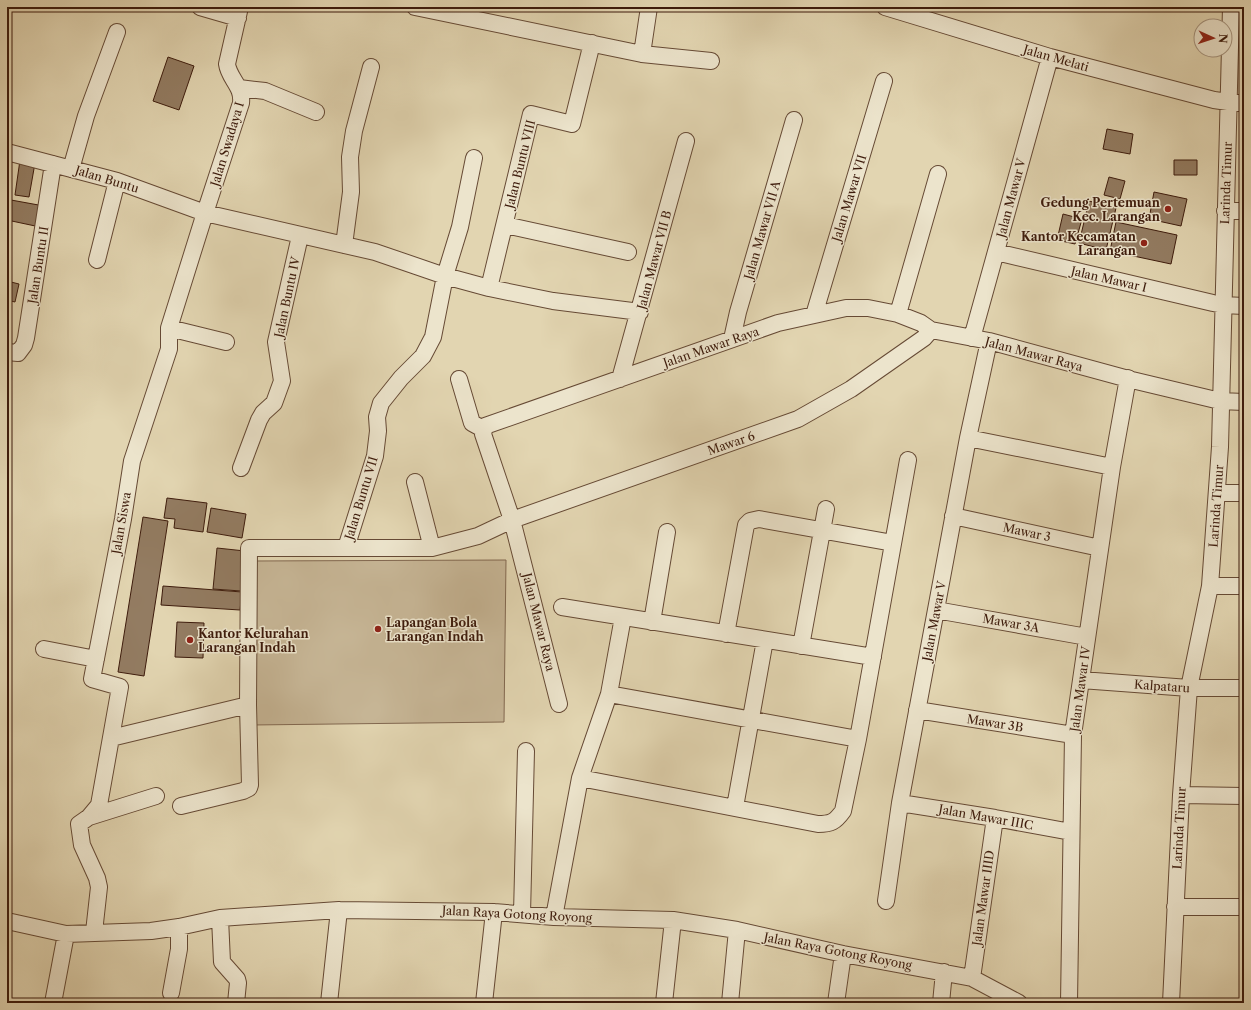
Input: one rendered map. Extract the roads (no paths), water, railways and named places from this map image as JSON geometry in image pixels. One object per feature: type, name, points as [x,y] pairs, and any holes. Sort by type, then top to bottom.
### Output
[{"type":"street","points":[[200,7],[239,12]]},
{"type":"street","points":[[416,7],[642,54],[711,62]]},
{"type":"street","points":[[642,54],[649,7]]},
{"type":"street","name":"Jalan Melati","points":[[886,7],[1050,58],[1236,103]]},
{"type":"street","name":"Larinda Timur","points":[[1170,1003],[1181,795],[1189,688],[1210,586],[1220,447],[1225,211],[1236,103],[1231,7]]},
{"type":"street","name":"Jalan Swadaya I","points":[[205,213],[241,103],[241,92],[228,70],[227,64],[239,12]]},
{"type":"street","points":[[72,168],[86,116],[118,32]]},
{"type":"street","name":"Jalan Buntu VIII","points":[[489,288],[531,114],[572,124],[592,43]]},
{"type":"street","name":"Jalan Mawar V","points":[[972,338],[1050,58]]},
{"type":"street","points":[[344,245],[351,192],[350,157],[354,131],[371,67]]},
{"type":"street","name":"Jalan Mawar VII","points":[[814,315],[884,81]]},
{"type":"street","points":[[239,88],[265,92],[316,112]]},
{"type":"street","name":"Jalan Mawar VII A","points":[[732,339],[738,312],[794,120]]},
{"type":"street","name":"Jalan Mawar VII B","points":[[620,379],[640,312],[686,141]]},
{"type":"street","name":"Jalan Buntu","points":[[7,152],[117,180],[205,213],[375,252],[445,276],[489,288],[553,300],[640,312]]},
{"type":"street","name":"Jalan Buntu VII","points":[[346,548],[375,456],[378,417],[381,403],[423,356],[433,337],[445,276],[460,227],[474,158]]},
{"type":"street","name":"Jalan Buntu II","points":[[7,352],[18,353],[24,345],[26,338],[53,164]]},
{"type":"street","points":[[898,314],[938,174]]},
{"type":"street","points":[[97,260],[117,180]]},
{"type":"street","points":[[1225,211],[1244,210]]},
{"type":"street","name":"Jalan Siswa","points":[[94,932],[99,887],[97,878],[82,845],[80,824],[89,817],[99,805],[120,687],[92,678],[132,461],[170,349],[169,328],[205,213]]},
{"type":"street","points":[[505,225],[628,252]]},
{"type":"street","name":"Jalan Buntu IV","points":[[241,468],[259,420],[263,413],[274,403],[282,381],[276,342],[300,236]]},
{"type":"street","name":"Jalan Mawar I","points":[[996,252],[1223,305],[1244,306]]},
{"type":"street","name":"Jalan Mawar Raya","points":[[559,704],[512,520],[483,434],[483,429],[485,426],[778,323],[846,308],[868,308],[898,314],[921,323],[931,330],[989,341],[1220,401],[1244,402]]},
{"type":"street","points":[[169,328],[226,342]]},
{"type":"street","name":"Mawar 6","points":[[248,706],[249,548],[432,548],[478,536],[512,520],[798,419],[851,389],[924,338],[931,330]]},
{"type":"street","name":"Jalan Mawar V","points":[[886,902],[900,803],[917,710],[968,438],[989,341]]},
{"type":"street","name":"Jalan Mawar IV","points":[[1069,1003],[1073,735],[1112,467],[1128,378]]},
{"type":"street","points":[[459,379],[472,423],[483,429]]},
{"type":"street","points":[[968,438],[1112,467]]},
{"type":"street","points":[[580,778],[818,824],[829,824],[837,819],[843,811],[858,739],[908,460]]},
{"type":"street","points":[[415,482],[432,548]]},
{"type":"street","points":[[1217,493],[1244,493]]},
{"type":"street","points":[[801,646],[826,509]]},
{"type":"street","name":"Mawar 3","points":[[954,516],[1100,548]]},
{"type":"street","points":[[726,634],[746,525],[750,521],[759,519],[893,543]]},
{"type":"street","points":[[652,622],[667,532]]},
{"type":"street","points":[[1210,586],[1244,586]]},
{"type":"street","points":[[562,607],[873,657]]},
{"type":"street","name":"Mawar 3A","points":[[936,610],[1087,636]]},
{"type":"street","points":[[554,917],[580,778],[609,694],[623,617]]},
{"type":"street","points":[[735,807],[765,640]]},
{"type":"street","points":[[44,649],[96,659]]},
{"type":"street","name":"Kalpataru","points":[[1081,680],[1189,688],[1244,688]]},
{"type":"street","points":[[609,694],[858,739]]},
{"type":"street","points":[[111,738],[248,706],[249,788],[243,791],[181,806]]},
{"type":"street","name":"Mawar 3B","points":[[917,710],[1073,735]]},
{"type":"street","points":[[522,914],[526,751]]},
{"type":"street","points":[[1181,795],[1244,796]]},
{"type":"street","points":[[89,817],[156,796]]},
{"type":"street","name":"Jalan Mawar IIIC","points":[[900,803],[1072,832]]},
{"type":"street","name":"Jalan Mawar IIID","points":[[972,978],[995,818]]},
{"type":"street","points":[[1175,907],[1244,907]]},
{"type":"street","points":[[329,1003],[339,910]]},
{"type":"street","name":"Jalan Raya Gotong Royong","points":[[7,921],[66,934],[151,931],[179,928],[220,918],[339,910],[494,912],[554,917],[673,920],[737,930],[843,954],[972,978],[1019,1003]]},
{"type":"street","points":[[484,1003],[494,912]]},
{"type":"street","points":[[220,918],[221,959],[224,965],[236,978],[238,983],[236,1003]]},
{"type":"street","points":[[664,1003],[673,920]]},
{"type":"street","points":[[171,993],[179,949],[179,928]]},
{"type":"street","points":[[730,1003],[737,930]]},
{"type":"street","points":[[53,1003],[66,934]]},
{"type":"street","points":[[836,1003],[843,954]]},
{"type":"street","points":[[941,1003],[944,972]]},
{"type":"place","name":"Gedung Pertemuan Kec. Larangan","points":[[1168,209]]},
{"type":"place","name":"Kantor Kecamatan Larangan","points":[[1144,243]]},
{"type":"place","name":"Lapangan Bola Larangan Indah","points":[[378,629]]},
{"type":"place","name":"Kantor Kelurahan Larangan Indah","points":[[190,640]]}]
